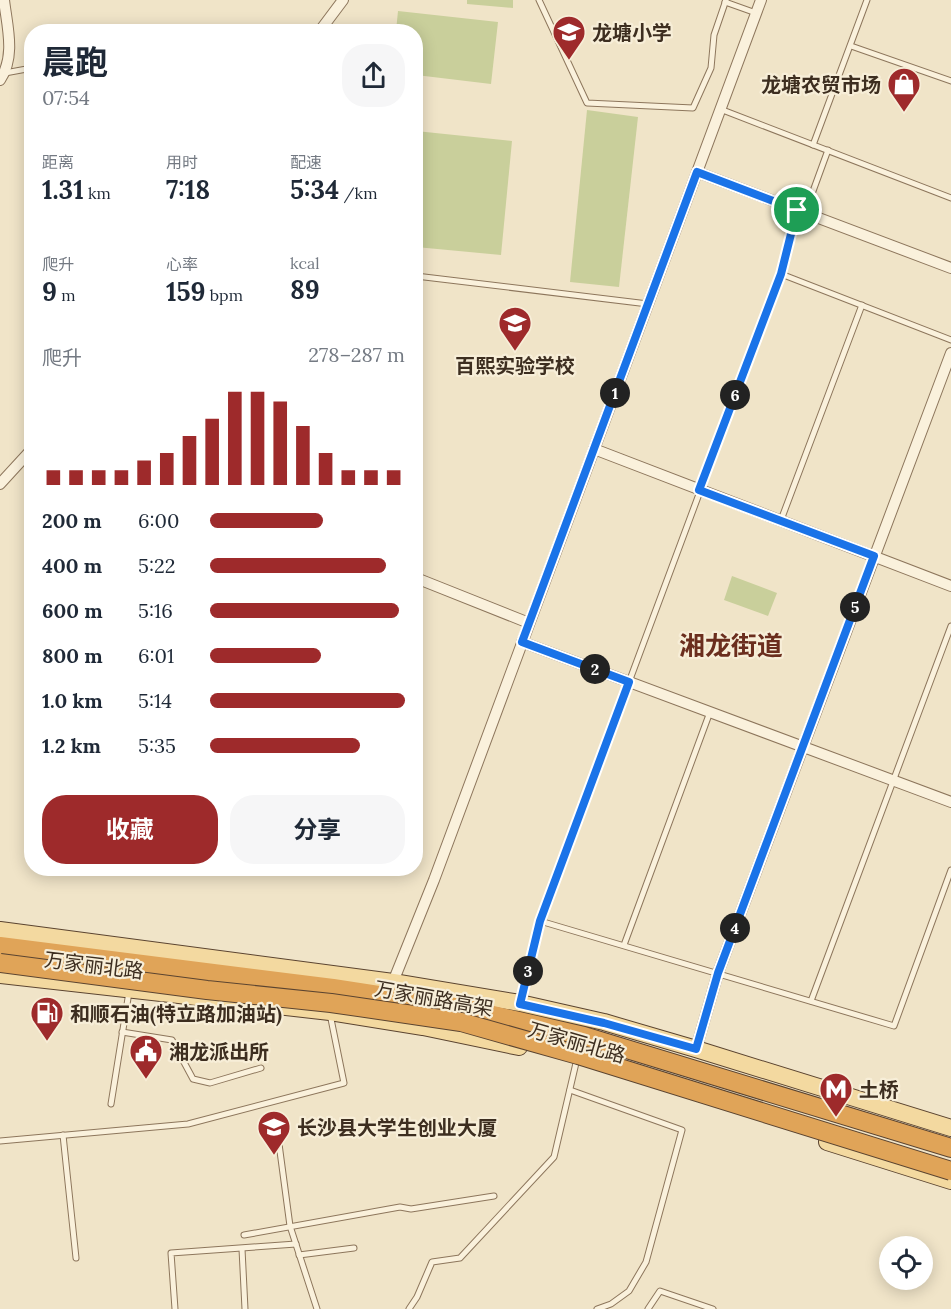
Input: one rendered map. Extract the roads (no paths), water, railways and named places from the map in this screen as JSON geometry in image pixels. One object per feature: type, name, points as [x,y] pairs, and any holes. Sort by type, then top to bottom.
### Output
[{"type":"highway","name":"万家丽路高架","points":[[0,946],[321,987],[463,1008],[594,1039],[951,1148]]},
{"type":"highway","name":"万家丽路高架","points":[[0,963],[207,990],[331,1003],[461,1022],[578,1055],[951,1171]]},
{"type":"main road","name":"万家丽北路","points":[[0,930],[393,982],[520,1004],[604,1023],[696,1049],[951,1128]]},
{"type":"main road","name":"万家丽北路","points":[[0,975],[330,1012],[502,1042],[576,1063],[951,1181]]},
{"type":"street","points":[[2,76],[10,50],[4,0]]},
{"type":"street","points":[[326,24],[343,0]]},
{"type":"street","points":[[393,982],[434,880],[761,0]]},
{"type":"street","points":[[697,172],[951,268]]},
{"type":"street","points":[[696,1049],[718,973],[951,353]]},
{"type":"street","points":[[594,449],[951,586]]},
{"type":"street","points":[[0,483],[24,458]]},
{"type":"street","points":[[423,581],[529,623]]},
{"type":"street","points":[[522,642],[951,802]]},
{"type":"lane","points":[[539,0],[587,103],[693,108],[711,68],[714,35],[726,1],[756,13]]},
{"type":"lane","points":[[813,145],[867,0]]},
{"type":"lane","points":[[851,46],[950,78]]},
{"type":"lane","points":[[2,76],[24,70]]},
{"type":"lane","points":[[720,109],[951,198]]},
{"type":"lane","points":[[520,1004],[540,921],[781,274],[801,211],[828,150]]},
{"type":"lane","points":[[781,274],[951,340]]},
{"type":"lane","points":[[423,277],[648,304]]},
{"type":"lane","points":[[780,521],[862,305]]},
{"type":"lane","points":[[811,1001],[951,626]]},
{"type":"lane","points":[[624,945],[710,712]]},
{"type":"lane","points":[[540,921],[894,1026],[951,870]]},
{"type":"lane","points":[[111,1104],[129,991]]},
{"type":"lane","points":[[0,1141],[188,1124],[344,1083],[330,1012]]},
{"type":"lane","points":[[122,1032],[172,1040],[193,1079],[210,1083],[261,1068]]},
{"type":"lane","points":[[409,1309],[417,1297],[432,1262],[460,1258],[554,1157],[576,1063]]},
{"type":"lane","points":[[570,1090],[682,1130],[646,1262],[629,1291],[611,1304],[597,1309]]},
{"type":"lane","points":[[275,1114],[290,1226],[317,1309]]},
{"type":"lane","points":[[63,1135],[76,1258]]},
{"type":"lane","points":[[244,1235],[400,1207],[411,1209],[494,1196]]},
{"type":"lane","points":[[175,1309],[171,1253],[296,1244]]},
{"type":"lane","points":[[299,1255],[354,1248]]},
{"type":"lane","points":[[243,1249],[245,1309]]},
{"type":"lane","points":[[648,1309],[660,1291],[713,1309]]},
{"type":"place","name":"龙塘小学","points":[[569,61]]},
{"type":"place","name":"龙塘农贸市场","points":[[904,113]]},
{"type":"place","name":"百熙实验学校","points":[[515,352]]},
{"type":"place","name":"和顺石油(特立路加油站)","points":[[47,1042]]},
{"type":"place","name":"湘龙派出所","points":[[146,1080]]},
{"type":"place","name":"土桥","points":[[836,1118]]},
{"type":"place","name":"长沙县大学生创业大厦","points":[[274,1156]]},
{"type":"district","name":"湘龙街道","points":[[731,645]]}]
